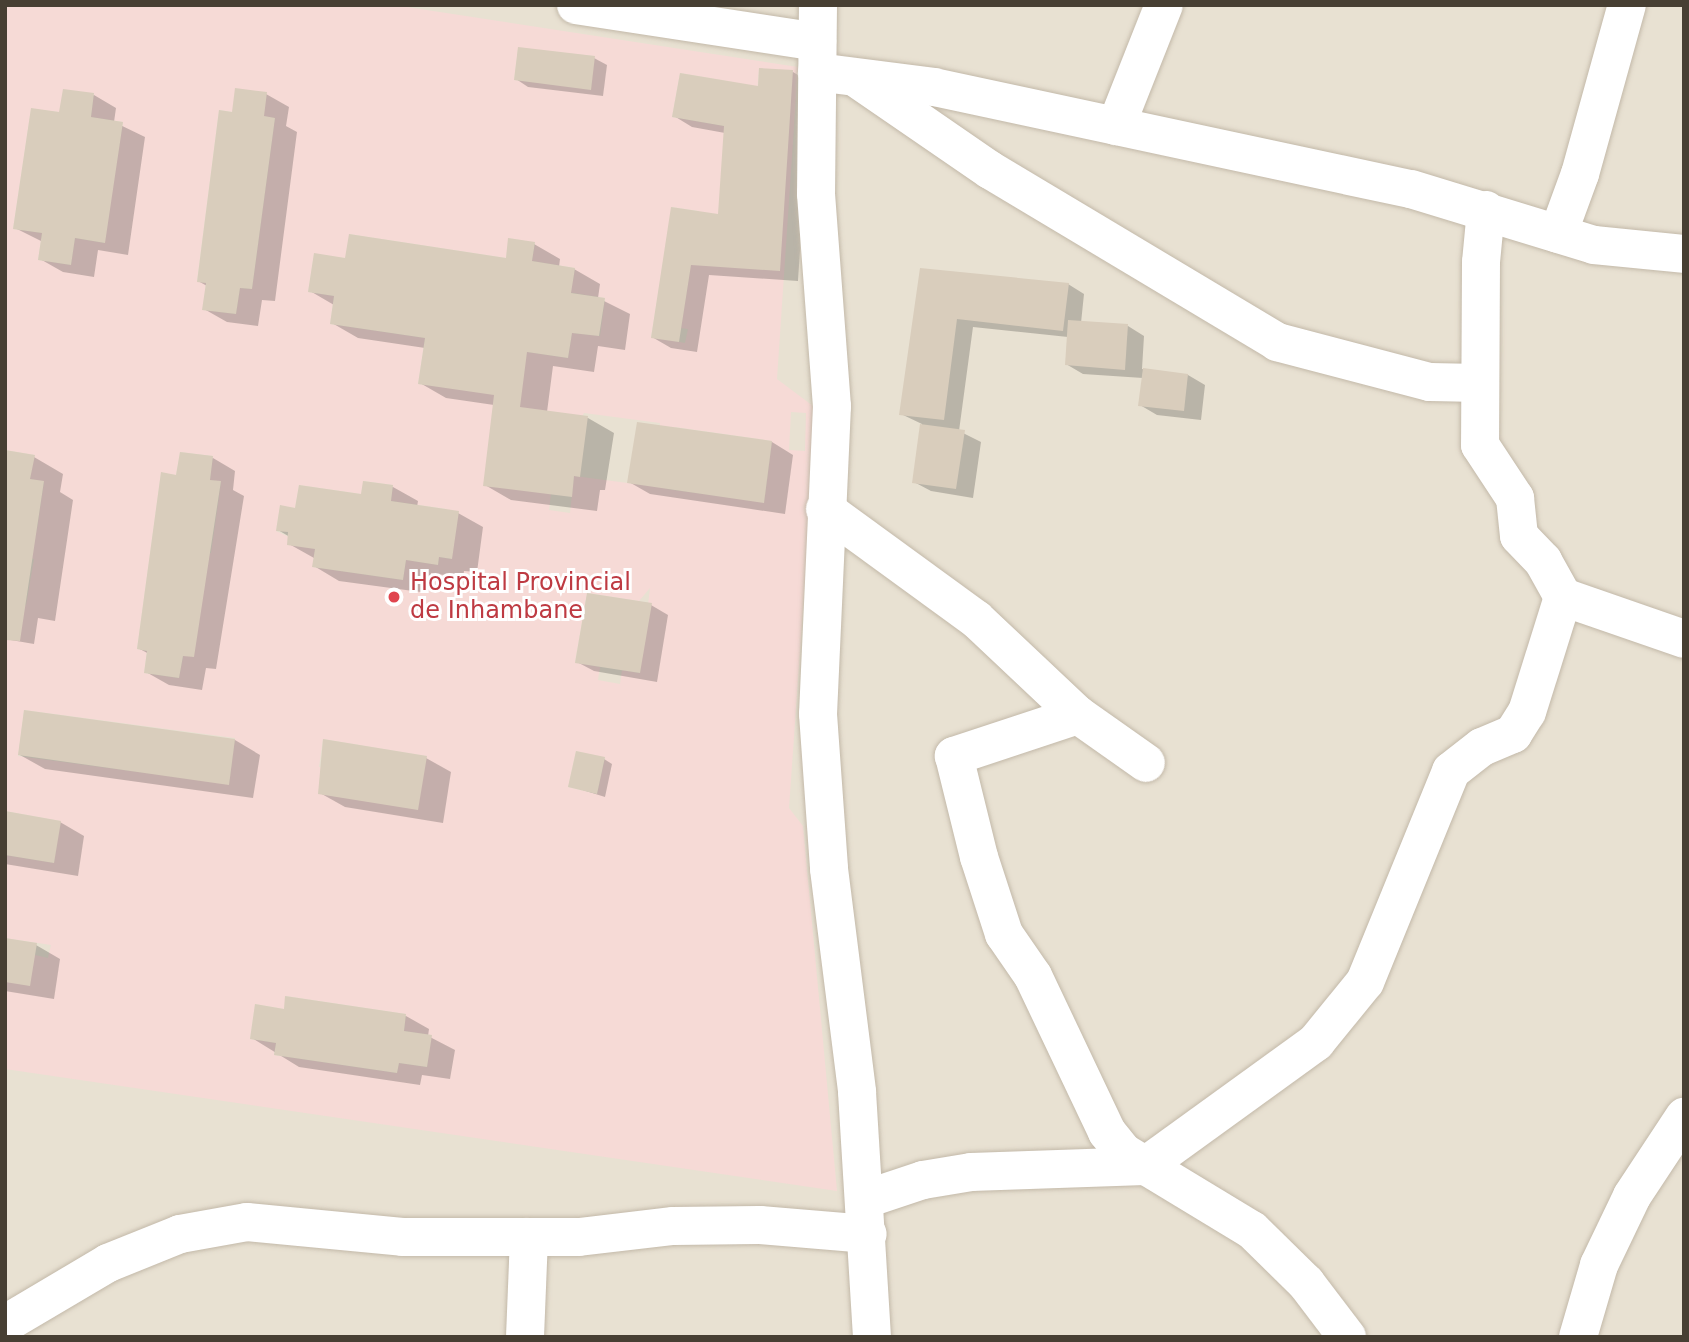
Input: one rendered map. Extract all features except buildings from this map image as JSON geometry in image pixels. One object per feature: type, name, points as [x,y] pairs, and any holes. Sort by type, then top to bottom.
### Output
[{"type":"street","points":[[576,5],[818,40],[855,77],[990,170],[1277,342],[1430,382],[1480,383]]},
{"type":"street","points":[[648,16],[688,5]]},
{"type":"street","points":[[1116,126],[1164,5]]},
{"type":"street","points":[[1558,234],[1580,174],[1627,5]]},
{"type":"street","points":[[818,40],[816,194],[832,406],[825,509],[818,714],[821,776],[867,1217],[872,1337]]},
{"type":"street","points":[[855,77],[934,87],[1411,189],[1486,210],[1594,246],[1684,254]]},
{"type":"street","points":[[1486,210],[1480,445],[1515,498],[1521,541],[1543,561],[1563,597],[1684,639]]},
{"type":"street","points":[[825,509],[976,619],[1079,715],[1146,763]]},
{"type":"street","points":[[5,1324],[108,1264],[180,1234],[247,1222],[402,1237],[529,1237],[685,1226],[760,1225],[867,1217],[923,1180],[971,1172],[1145,1166],[1316,1042],[1349,1006],[1365,982],[1397,912],[1451,771],[1482,747],[1513,734],[1527,712],[1563,597]]},
{"type":"street","points":[[1079,715],[964,752],[952,761],[1004,934],[1033,976],[1107,1132],[1145,1166],[1252,1230],[1306,1283],[1347,1337]]},
{"type":"street","points":[[1578,1337],[1599,1265],[1632,1196],[1684,1117]]},
{"type":"street","points":[[525,1337],[529,1237]]},
{"type":"shaded area","points":[[5,5],[1684,5],[1684,1337],[5,1337]]},
{"type":"shaded area","name":"Hospital Provincial de Inhambane","points":[[5,5],[394,5],[798,67],[777,379],[817,409],[789,808],[803,826],[837,1191],[5,1069],[5,982],[35,955],[48,958],[51,945],[5,938],[5,855],[54,863],[60,821],[5,811],[5,627],[9,602],[26,605],[34,559],[25,557],[37,529],[44,482],[30,479],[34,455],[5,450]],"holes":[[[518,48],[594,56],[591,89],[514,80]],[[759,68],[780,271],[755,119]],[[680,73],[732,82],[724,126],[672,117]],[[94,93],[91,117],[123,122],[104,243],[75,238],[71,265],[38,260],[42,233],[13,229],[31,109],[59,112]],[[219,110],[275,118],[252,289],[240,288],[236,314],[203,310],[206,283],[197,281]],[[672,207],[699,211],[681,328],[688,329],[685,343],[651,337]],[[349,234],[506,258],[509,238],[535,243],[532,261],[575,268],[573,281],[561,291],[605,298],[600,336],[572,333],[568,358],[458,342],[451,388],[418,384],[425,338],[330,324],[334,296],[308,292],[314,254],[353,259]],[[791,412],[806,413],[805,451],[789,450]],[[584,413],[660,423],[651,486],[574,476],[570,513],[549,510],[555,460]],[[675,427],[772,441],[764,502],[666,489]],[[180,452],[213,456],[210,480],[221,482],[211,553],[203,553],[179,678],[144,673],[147,651],[137,649],[161,473],[176,475]],[[364,481],[393,485],[391,501],[447,509],[452,559],[439,557],[438,565],[406,560],[403,580],[313,567],[315,549],[276,531],[280,506],[295,508],[299,485],[361,494]],[[650,588],[640,673],[622,670],[620,684],[598,680],[600,667],[575,662],[587,593],[639,601]],[[24,710],[235,738],[229,784],[18,756]],[[323,739],[427,756],[319,767]],[[576,751],[605,758],[597,794],[568,787]],[[286,996],[406,1014],[404,1031],[431,1035],[427,1067],[399,1063],[397,1073],[274,1055],[276,1043],[250,1039],[255,1004],[284,1009]]]},
{"type":"place","name":"Hospital Provincial de Inhambane","points":[[394,597]]}]
